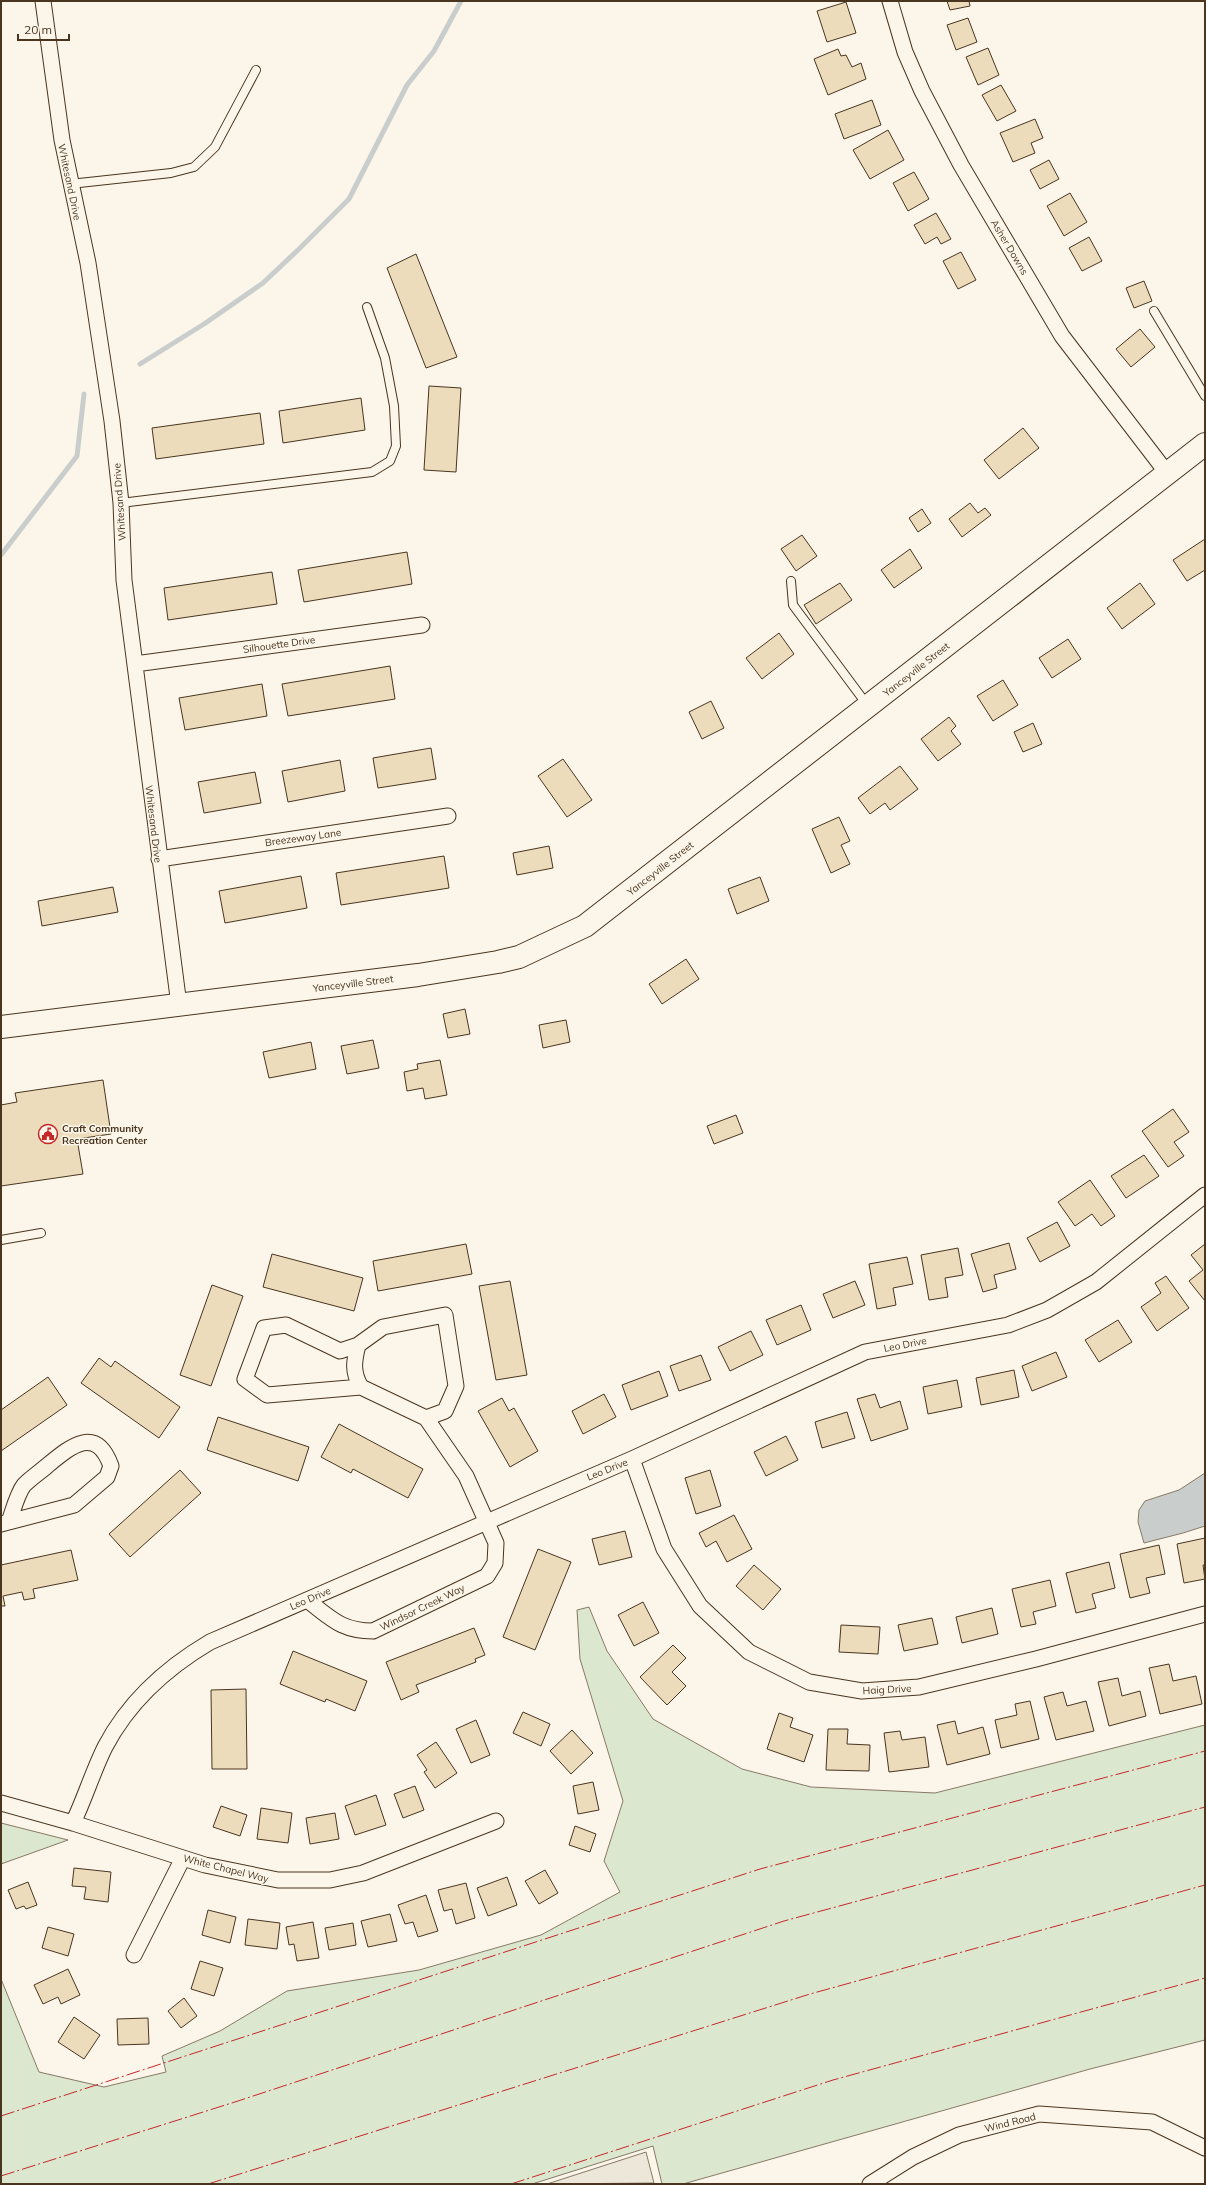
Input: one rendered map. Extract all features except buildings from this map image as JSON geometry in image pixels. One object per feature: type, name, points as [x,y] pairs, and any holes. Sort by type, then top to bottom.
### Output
[{"type":"main road","name":"Yanceyville Street","points":[[1,1027],[418,975],[519,957],[585,926],[1205,444]]},
{"type":"street","name":"Whitesand Drive","points":[[43,1],[62,140],[70,184],[88,263],[98,329],[121,503],[124,580],[178,1005]]},
{"type":"street","name":"Asher Downs","points":[[890,1],[905,52],[922,91],[961,164],[1062,336],[1167,473]]},
{"type":"street","name":"Silhouette Drive","points":[[135,664],[422,625]]},
{"type":"street","name":"Breezeway Lane","points":[[159,859],[448,816]]},
{"type":"street","name":"Leo Drive","points":[[73,1823],[105,1748],[121,1721],[149,1688],[182,1660],[210,1642],[632,1459],[865,1352],[1008,1325],[1047,1310],[1096,1282],[1205,1195]]},
{"type":"street","points":[[445,1315],[456,1386],[445,1411],[426,1418],[361,1387],[267,1395],[245,1379],[264,1328],[286,1325],[340,1351],[358,1345],[383,1327],[445,1315]]},
{"type":"street","points":[[358,1345],[354,1361],[355,1376],[361,1387]]},
{"type":"street","name":"Windsor Creek Way","points":[[307,1600],[340,1625],[356,1631],[373,1631],[487,1576],[495,1563],[496,1543],[466,1476],[426,1418]]},
{"type":"street","points":[[80,1442],[93,1443],[108,1456],[111,1466],[107,1477],[74,1505],[5,1523],[24,1486],[69,1447],[80,1442]]},
{"type":"street","name":"Haig Drive","points":[[632,1459],[664,1549],[700,1606],[749,1652],[809,1682],[862,1691],[919,1687],[1036,1659],[1205,1614]]},
{"type":"street","name":"White Chapel Way","points":[[1,1803],[73,1823],[183,1858],[241,1874],[278,1880],[330,1880],[363,1873],[496,1821]]},
{"type":"street","points":[[134,1955],[183,1858]]},
{"type":"street","name":"Wind Road","points":[[870,2184],[912,2158],[959,2135],[1039,2114],[1152,2122],[1205,2148]]},
{"type":"lane","points":[[70,184],[171,173],[194,167],[215,147],[256,70]]},
{"type":"lane","points":[[121,503],[372,472],[390,461],[396,446],[394,406],[385,358],[367,307]]},
{"type":"lane","points":[[1154,311],[1205,396]]},
{"type":"lane","points":[[791,582],[793,605],[868,706]]},
{"type":"lane","points":[[1,1240],[41,1233]]},
{"type":"green space","points":[[589,1607],[607,1651],[653,1719],[742,1769],[811,1787],[935,1793],[1205,1725],[1205,2040],[1090,2069],[683,2184],[662,2184],[653,2146],[532,2184],[1,2184],[1,1979],[39,2072],[104,2087],[166,2072],[162,2056],[220,2031],[287,1991],[419,1970],[541,1935],[620,1892],[604,1861],[623,1801],[580,1659],[577,1610]]},
{"type":"green space","points":[[1,1823],[68,1840],[1,1864]]},
{"type":"shaded area","points":[[1205,1473],[1205,1526],[1144,1543],[1138,1522],[1139,1510],[1145,1501],[1179,1490]]},
{"type":"shaded area","points":[[646,2152],[654,2183],[547,2184]]},
{"type":"waterway","points":[[140,364],[204,324],[263,283],[349,199],[407,85],[434,51],[461,1]]},
{"type":"waterway","points":[[1,555],[77,456],[84,394]]},
{"type":"power","points":[[1,2116],[760,1869],[1205,1751]]},
{"type":"power","points":[[1,2176],[238,2101],[784,1921],[1205,1807]]},
{"type":"power","points":[[208,2184],[810,1994],[1205,1885]]},
{"type":"power","points":[[511,2184],[833,2080],[1205,1978]]},
{"type":"place","name":"Craft Community Recreation Center","points":[[48,1134]]}]
